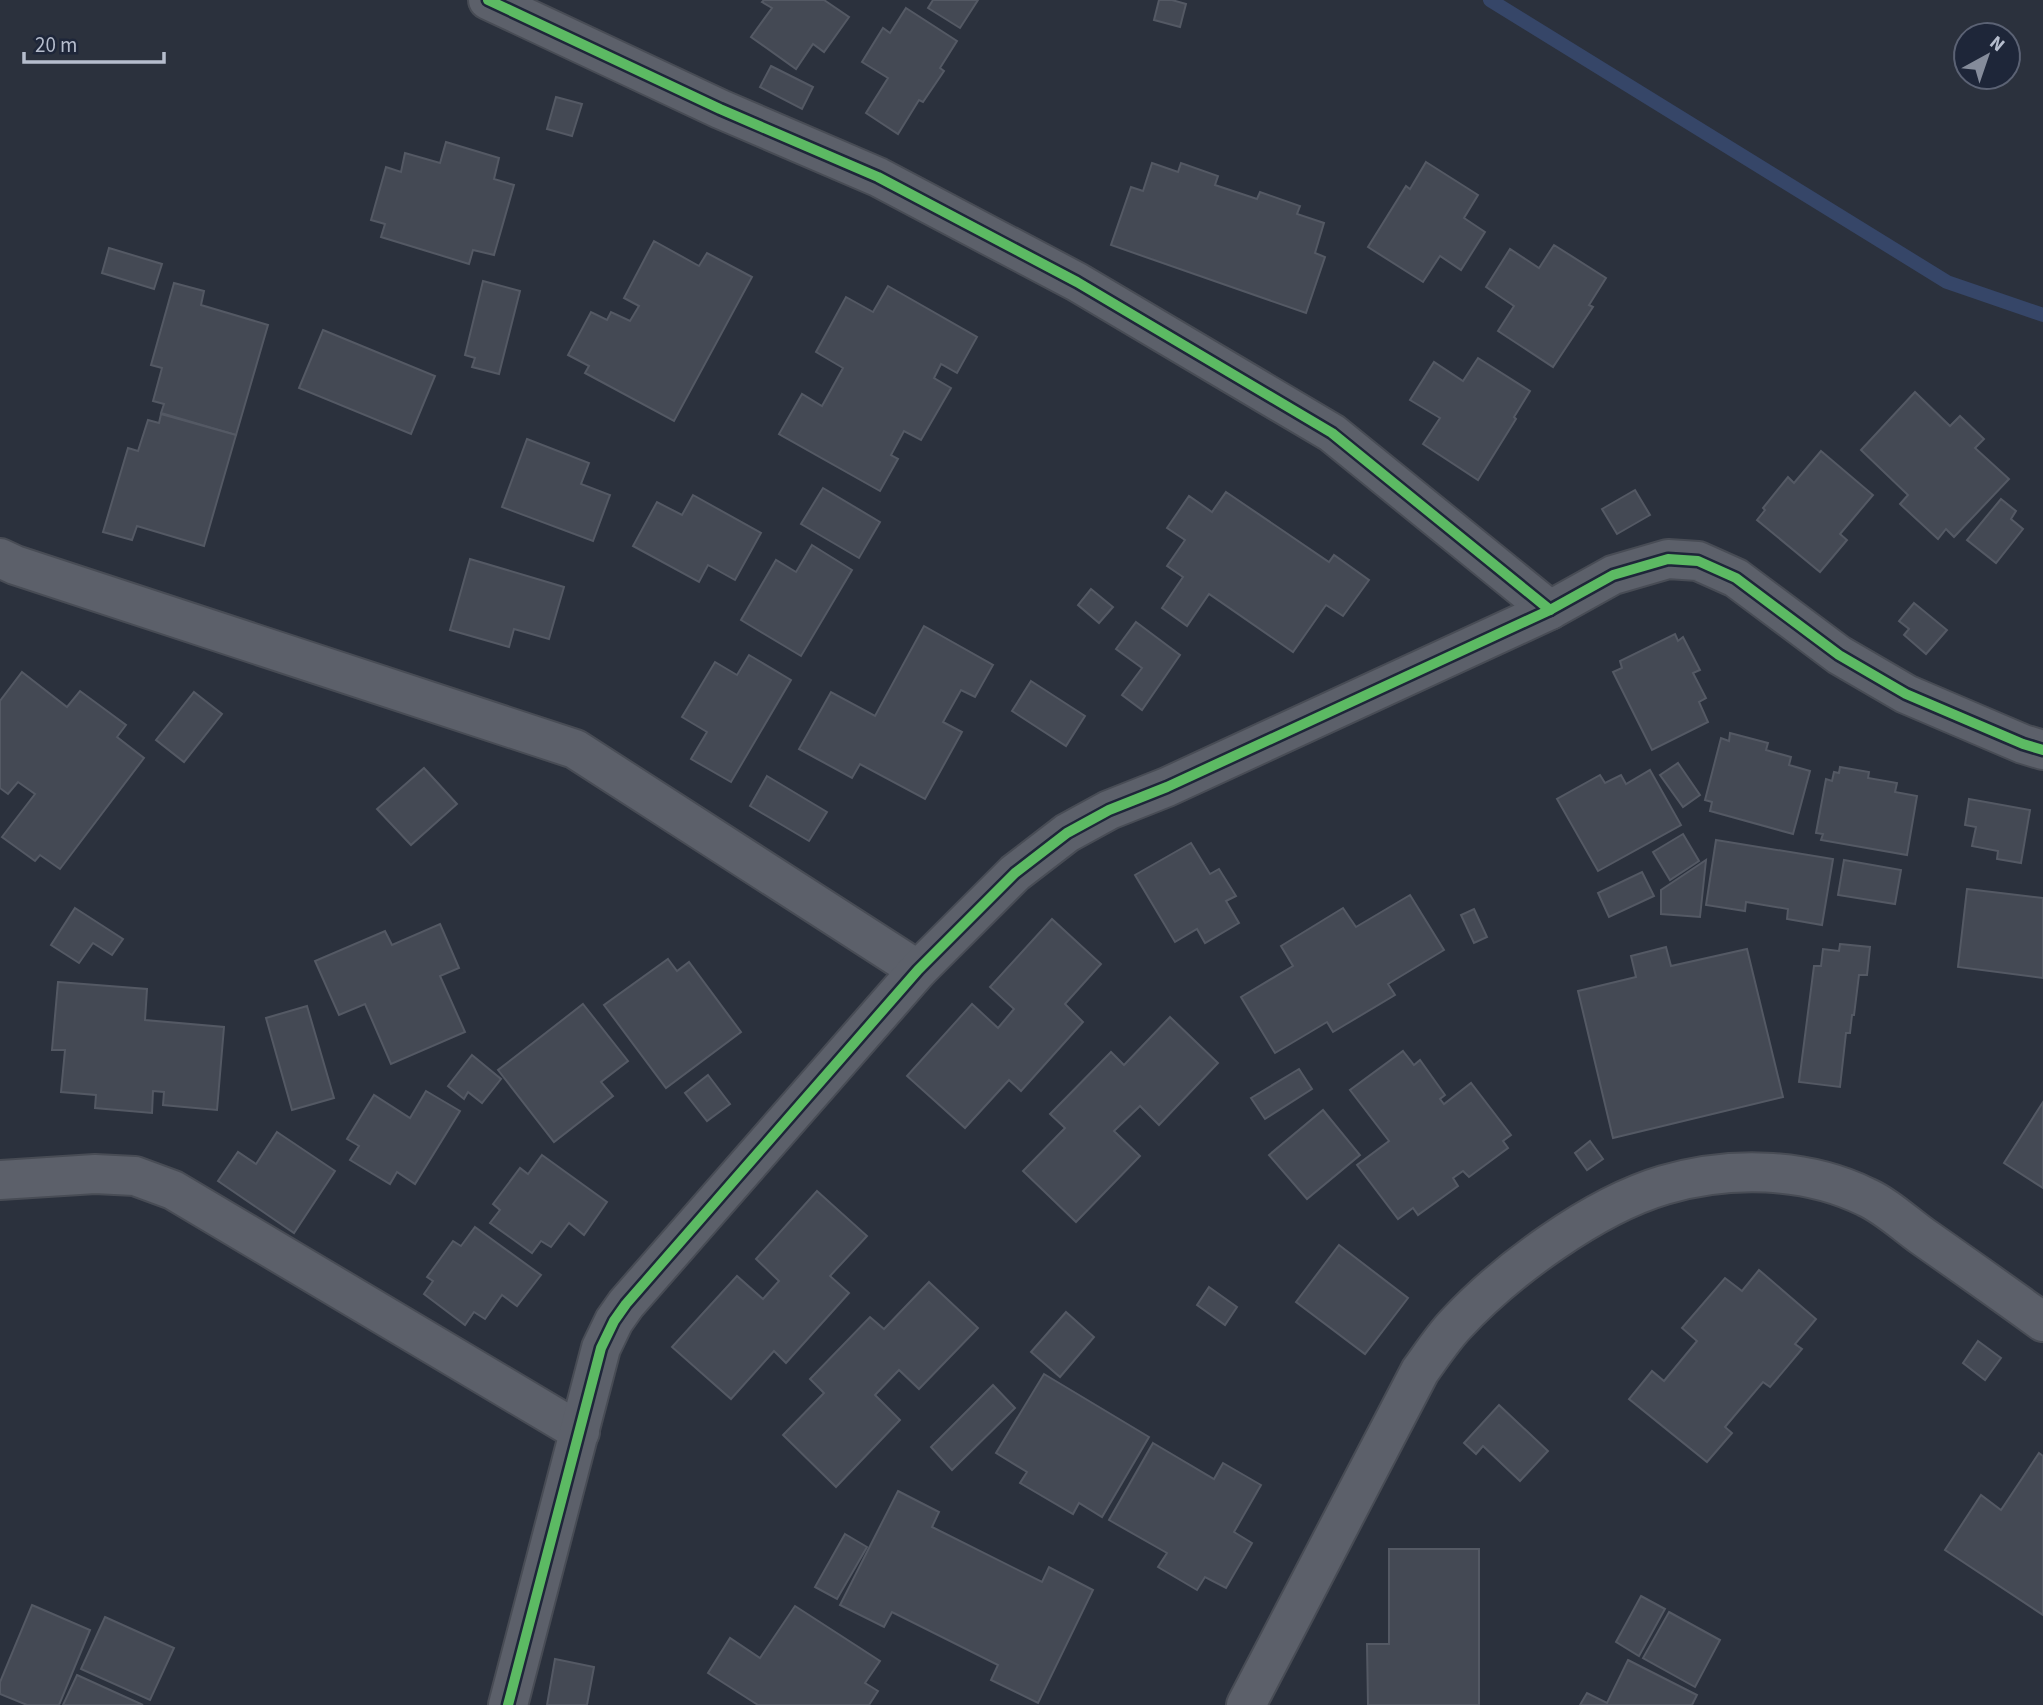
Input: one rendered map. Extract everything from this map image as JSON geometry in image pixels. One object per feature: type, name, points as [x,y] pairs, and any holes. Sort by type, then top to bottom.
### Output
[{"type":"street","points":[[488,0],[720,109],[878,177],[1077,282],[1332,433],[1550,610]]},
{"type":"street","points":[[0,558],[575,749],[918,970]]},
{"type":"street","points":[[508,1705],[601,1348],[620,1312],[918,970],[1015,873],[1067,832],[1109,810],[1550,610],[1613,575],[1668,559],[1698,561],[1736,578],[1839,655],[1906,694],[2022,744],[2043,750]]},
{"type":"street","points":[[1246,1705],[1420,1371],[1454,1326],[1496,1285],[1550,1243],[1616,1205],[1663,1185],[1707,1175],[1777,1172],[1823,1180],[1868,1197],[2043,1322]]},
{"type":"street","points":[[0,1180],[94,1174],[135,1176],[173,1190],[580,1432]]},
{"type":"building","points":[[824,0],[849,17],[824,52],[813,44],[796,69],[751,37],[772,8],[762,2]]},
{"type":"building","points":[[933,0],[978,0],[960,28],[928,8]]},
{"type":"building","points":[[1159,0],[1186,4],[1180,27],[1154,20]]},
{"type":"building","points":[[906,8],[957,41],[940,68],[944,71],[923,102],[919,100],[898,134],[866,113],[888,78],[862,62],[883,28],[890,33]]},
{"type":"building","points":[[771,66],[813,87],[802,109],[760,87]]},
{"type":"building","points":[[556,97],[582,104],[572,136],[547,129]]},
{"type":"building","points":[[446,142],[499,158],[494,179],[514,185],[494,255],[473,250],[469,264],[381,237],[385,224],[371,220],[386,167],[401,172],[405,153],[440,163]]},
{"type":"building","points":[[1426,162],[1478,195],[1464,218],[1485,232],[1461,270],[1440,256],[1423,282],[1368,247],[1406,186],[1410,189]]},
{"type":"building","points":[[1152,163],[1178,172],[1181,163],[1218,176],[1215,185],[1257,199],[1260,192],[1300,206],[1297,214],[1324,223],[1315,253],[1325,257],[1306,313],[1111,245],[1131,187],[1143,191]]},
{"type":"building","points":[[654,241],[699,266],[707,253],[752,277],[674,421],[585,373],[589,366],[568,355],[591,312],[607,320],[611,312],[630,321],[639,306],[624,298]]},
{"type":"building","points":[[1554,245],[1606,278],[1589,305],[1593,307],[1553,367],[1498,331],[1514,306],[1486,287],[1510,249],[1539,268]]},
{"type":"building","points":[[109,248],[162,264],[154,289],[102,273]]},
{"type":"building","points":[[483,281],[520,291],[499,374],[472,367],[475,358],[465,355]]},
{"type":"building","points":[[174,283],[204,291],[201,305],[268,325],[236,435],[161,413],[164,404],[153,401],[162,368],[151,365]]},
{"type":"building","points":[[888,286],[977,337],[957,373],[941,364],[934,378],[951,388],[921,440],[904,431],[891,455],[898,459],[880,491],[779,434],[802,394],[822,406],[843,368],[816,352],[846,297],[873,312]]},
{"type":"building","points":[[323,330],[435,376],[411,434],[299,388]]},
{"type":"building","points":[[1478,358],[1530,391],[1478,480],[1423,444],[1440,418],[1410,400],[1434,362],[1463,381]]},
{"type":"building","points":[[1915,392],[1950,426],[1960,416],[1984,439],[1975,448],[2009,479],[1954,537],[1946,529],[1938,539],[1900,504],[1908,495],[1861,450]]},
{"type":"building","points":[[161,414],[236,435],[204,546],[137,526],[132,540],[103,532],[128,448],[138,451],[148,420],[159,423]]},
{"type":"building","points":[[527,439],[589,463],[581,484],[610,495],[593,541],[502,507]]},
{"type":"building","points":[[1821,451],[1873,495],[1840,534],[1847,540],[1820,572],[1757,520],[1765,510],[1763,508],[1788,477],[1794,483]]},
{"type":"building","points":[[823,488],[880,522],[859,558],[801,524]]},
{"type":"building","points":[[1635,490],[1650,515],[1617,534],[1602,509]]},
{"type":"building","points":[[1226,492],[1329,562],[1334,555],[1369,580],[1343,616],[1326,605],[1293,652],[1209,594],[1187,626],[1162,608],[1183,577],[1167,566],[1185,540],[1167,528],[1189,496],[1212,512]]},
{"type":"building","points":[[693,495],[761,533],[735,580],[708,565],[699,582],[633,546],[657,502],[682,515]]},
{"type":"building","points":[[2001,499],[2016,511],[2011,519],[2023,529],[1996,563],[1967,540]]},
{"type":"building","points":[[812,545],[852,570],[801,656],[741,620],[776,560],[796,572]]},
{"type":"building","points":[[470,559],[564,587],[549,639],[514,629],[509,647],[450,630]]},
{"type":"building","points":[[1091,589],[1113,607],[1099,623],[1078,605]]},
{"type":"building","points":[[1914,603],[1947,630],[1926,654],[1904,635],[1909,629],[1899,621]]},
{"type":"building","points":[[1136,622],[1180,655],[1142,710],[1122,695],[1142,668],[1116,649]]},
{"type":"building","points":[[924,626],[993,665],[975,697],[961,690],[943,722],[962,732],[925,799],[860,764],[852,778],[799,749],[831,692],[875,716]]},
{"type":"building","points":[[1675,634],[1678,641],[1683,637],[1700,670],[1693,673],[1706,698],[1699,702],[1708,722],[1652,750],[1613,672],[1622,668],[1620,661]]},
{"type":"building","points":[[749,655],[791,680],[731,782],[691,759],[707,732],[682,717],[715,662],[737,675]]},
{"type":"building","points":[[22,672],[67,707],[80,691],[126,725],[117,737],[144,758],[60,869],[40,855],[35,861],[2,837],[35,794],[18,782],[8,794],[0,788],[0,701]]},
{"type":"building","points":[[1031,681],[1085,716],[1066,746],[1012,711]]},
{"type":"building","points":[[194,692],[222,714],[184,762],[156,740]]},
{"type":"building","points":[[1730,733],[1768,743],[1766,750],[1791,757],[1789,765],[1810,771],[1793,834],[1710,811],[1712,802],[1705,800],[1721,738],[1729,741]]},
{"type":"building","points":[[1678,763],[1700,795],[1683,807],[1660,775]]},
{"type":"building","points":[[1840,767],[1869,772],[1868,778],[1897,783],[1895,792],[1917,796],[1907,855],[1821,840],[1823,834],[1816,833],[1826,779],[1832,781],[1834,772],[1839,773]]},
{"type":"building","points":[[424,768],[457,804],[411,845],[377,809]]},
{"type":"building","points":[[1650,770],[1681,825],[1598,871],[1557,799],[1600,775],[1605,783],[1621,775],[1626,784]]},
{"type":"building","points":[[767,776],[827,812],[809,841],[750,806]]},
{"type":"building","points":[[1969,799],[2030,810],[2021,863],[1997,859],[1998,851],[1972,846],[1976,827],[1965,825]]},
{"type":"building","points":[[1683,834],[1699,861],[1670,880],[1653,852]]},
{"type":"building","points":[[1716,840],[1833,859],[1822,925],[1787,919],[1788,909],[1746,902],[1745,911],[1706,905]]},
{"type":"building","points":[[1191,843],[1210,874],[1219,869],[1236,896],[1226,901],[1239,923],[1205,943],[1197,929],[1175,942],[1135,875]]},
{"type":"building","points":[[1706,860],[1700,917],[1661,914],[1661,890]]},
{"type":"building","points":[[1844,860],[1901,870],[1895,904],[1838,895]]},
{"type":"building","points":[[1642,872],[1654,896],[1609,917],[1598,893]]},
{"type":"building","points":[[1967,889],[2043,898],[2043,978],[1958,967]]},
{"type":"building","points":[[1410,895],[1444,950],[1388,984],[1395,995],[1333,1032],[1327,1022],[1275,1053],[1241,997],[1293,966],[1281,946],[1343,908],[1356,927]]},
{"type":"building","points":[[75,908],[123,939],[112,955],[93,943],[79,963],[51,945]]},
{"type":"building","points":[[1474,909],[1487,937],[1474,943],[1461,915]]},
{"type":"building","points":[[1052,919],[1101,964],[1065,1004],[1083,1022],[1021,1091],[1009,1080],[965,1128],[907,1076],[972,1004],[998,1028],[1014,1009],[990,987]]},
{"type":"building","points":[[440,924],[459,968],[440,976],[465,1032],[391,1064],[365,1004],[339,1015],[315,961],[385,931],[392,945]]},
{"type":"building","points":[[1840,944],[1870,947],[1867,975],[1859,975],[1850,1033],[1846,1033],[1840,1087],[1799,1082],[1814,966],[1821,966],[1823,949],[1839,951]]},
{"type":"building","points":[[1666,947],[1671,966],[1747,949],[1783,1097],[1613,1138],[1578,991],[1636,977],[1631,956]]},
{"type":"building","points":[[668,959],[677,971],[689,962],[741,1032],[666,1088],[604,1005]]},
{"type":"building","points":[[58,982],[147,989],[145,1020],[224,1027],[217,1110],[163,1105],[164,1092],[153,1091],[152,1113],[95,1108],[96,1095],[61,1092],[65,1050],[52,1050]]},
{"type":"building","points":[[583,1004],[628,1061],[601,1082],[613,1096],[554,1142],[498,1070]]},
{"type":"building","points":[[307,1006],[334,1098],[292,1110],[266,1018]]},
{"type":"building","points":[[1170,1017],[1218,1063],[1159,1125],[1140,1106],[1114,1131],[1140,1156],[1076,1222],[1023,1171],[1065,1128],[1050,1114],[1111,1052],[1124,1065]]},
{"type":"building","points":[[1403,1051],[1414,1065],[1420,1060],[1445,1095],[1440,1099],[1444,1104],[1471,1083],[1511,1135],[1503,1141],[1508,1148],[1469,1177],[1463,1171],[1453,1178],[1458,1186],[1418,1215],[1413,1208],[1398,1219],[1357,1165],[1389,1141],[1350,1090]]},
{"type":"building","points":[[472,1055],[501,1079],[482,1103],[468,1092],[464,1099],[448,1086]]},
{"type":"building","points":[[1299,1069],[1312,1089],[1265,1119],[1251,1098]]},
{"type":"building","points":[[708,1075],[730,1104],[707,1121],[685,1093]]},
{"type":"building","points":[[426,1091],[460,1111],[415,1184],[397,1172],[390,1184],[350,1160],[359,1146],[347,1139],[374,1095],[410,1118]]},
{"type":"building","points":[[2043,1102],[2043,1188],[2004,1163]]},
{"type":"building","points":[[1323,1110],[1360,1155],[1307,1199],[1269,1155]]},
{"type":"building","points":[[277,1132],[335,1171],[294,1233],[218,1181],[238,1152],[256,1164]]},
{"type":"building","points":[[1590,1141],[1603,1159],[1587,1170],[1575,1153]]},
{"type":"building","points":[[542,1155],[607,1202],[584,1235],[569,1223],[551,1247],[541,1241],[532,1253],[490,1223],[500,1210],[493,1204],[520,1168],[528,1174]]},
{"type":"building","points":[[817,1191],[867,1236],[830,1276],[849,1293],[786,1363],[774,1351],[731,1399],[672,1347],[737,1276],[763,1299],[779,1281],[756,1259]]},
{"type":"building","points":[[475,1227],[541,1275],[517,1306],[502,1295],[485,1319],[474,1312],[465,1325],[424,1294],[433,1281],[427,1277],[453,1241],[461,1246]]},
{"type":"building","points":[[1339,1245],[1408,1298],[1365,1354],[1296,1302]]},
{"type":"building","points":[[1759,1270],[1816,1319],[1795,1344],[1802,1349],[1770,1387],[1763,1382],[1725,1427],[1732,1433],[1707,1462],[1629,1399],[1652,1371],[1664,1381],[1697,1341],[1682,1328],[1725,1278],[1742,1291]]},
{"type":"building","points":[[929,1282],[978,1328],[919,1389],[899,1370],[875,1395],[900,1420],[836,1487],[783,1435],[824,1393],[810,1379],[870,1317],[884,1329]]},
{"type":"building","points":[[1209,1287],[1237,1307],[1225,1325],[1197,1305]]},
{"type":"building","points":[[1066,1312],[1094,1337],[1060,1377],[1031,1352]]},
{"type":"building","points":[[1978,1341],[2001,1358],[1985,1380],[1963,1363]]},
{"type":"building","points":[[1044,1374],[1149,1437],[1102,1517],[1079,1503],[1073,1514],[1020,1483],[1027,1472],[996,1453]]},
{"type":"building","points":[[993,1385],[1015,1408],[952,1470],[931,1447]]},
{"type":"building","points":[[1499,1405],[1548,1451],[1520,1481],[1483,1446],[1476,1454],[1464,1443]]},
{"type":"building","points":[[1153,1443],[1214,1479],[1223,1463],[1261,1485],[1234,1532],[1252,1543],[1226,1588],[1205,1577],[1197,1590],[1158,1567],[1167,1553],[1109,1520]]},
{"type":"building","points":[[2039,1453],[2043,1456],[2043,1615],[1945,1550],[1981,1495],[2001,1510]]},
{"type":"building","points":[[898,1491],[939,1512],[932,1527],[1042,1582],[1049,1567],[1093,1590],[1038,1703],[991,1680],[998,1665],[892,1612],[884,1627],[840,1605]]},
{"type":"building","points":[[845,1534],[867,1547],[837,1599],[815,1587]]},
{"type":"building","points":[[1389,1549],[1479,1549],[1479,1705],[1368,1705],[1367,1644],[1389,1644]]},
{"type":"building","points":[[1641,1596],[1665,1609],[1639,1656],[1616,1642]]},
{"type":"building","points":[[32,1605],[90,1630],[59,1705],[27,1705],[0,1694],[0,1682]]},
{"type":"building","points":[[795,1606],[880,1661],[865,1683],[878,1691],[869,1705],[758,1705],[708,1673],[730,1638],[760,1658]]},
{"type":"building","points":[[1669,1612],[1720,1640],[1695,1687],[1643,1658]]},
{"type":"building","points":[[105,1617],[174,1648],[150,1700],[81,1669]]},
{"type":"building","points":[[555,1659],[594,1667],[587,1705],[547,1705]]},
{"type":"building","points":[[1628,1660],[1697,1695],[1692,1705],[1580,1705],[1587,1693],[1607,1703]]},
{"type":"building","points":[[77,1675],[143,1705],[63,1705]]},
{"type":"waterway","points":[[1490,0],[1947,282],[2043,315]]},
{"type":"cycle path","points":[[488,0],[720,109],[878,177],[1077,282],[1332,433],[1550,610]]},
{"type":"cycle path","points":[[508,1705],[601,1348],[614,1321],[918,970],[1015,873],[1067,833],[1109,810],[1167,787],[1550,610],[1613,575],[1668,559],[1698,561],[1736,578],[1839,655],[1906,694],[2043,750]]}]
